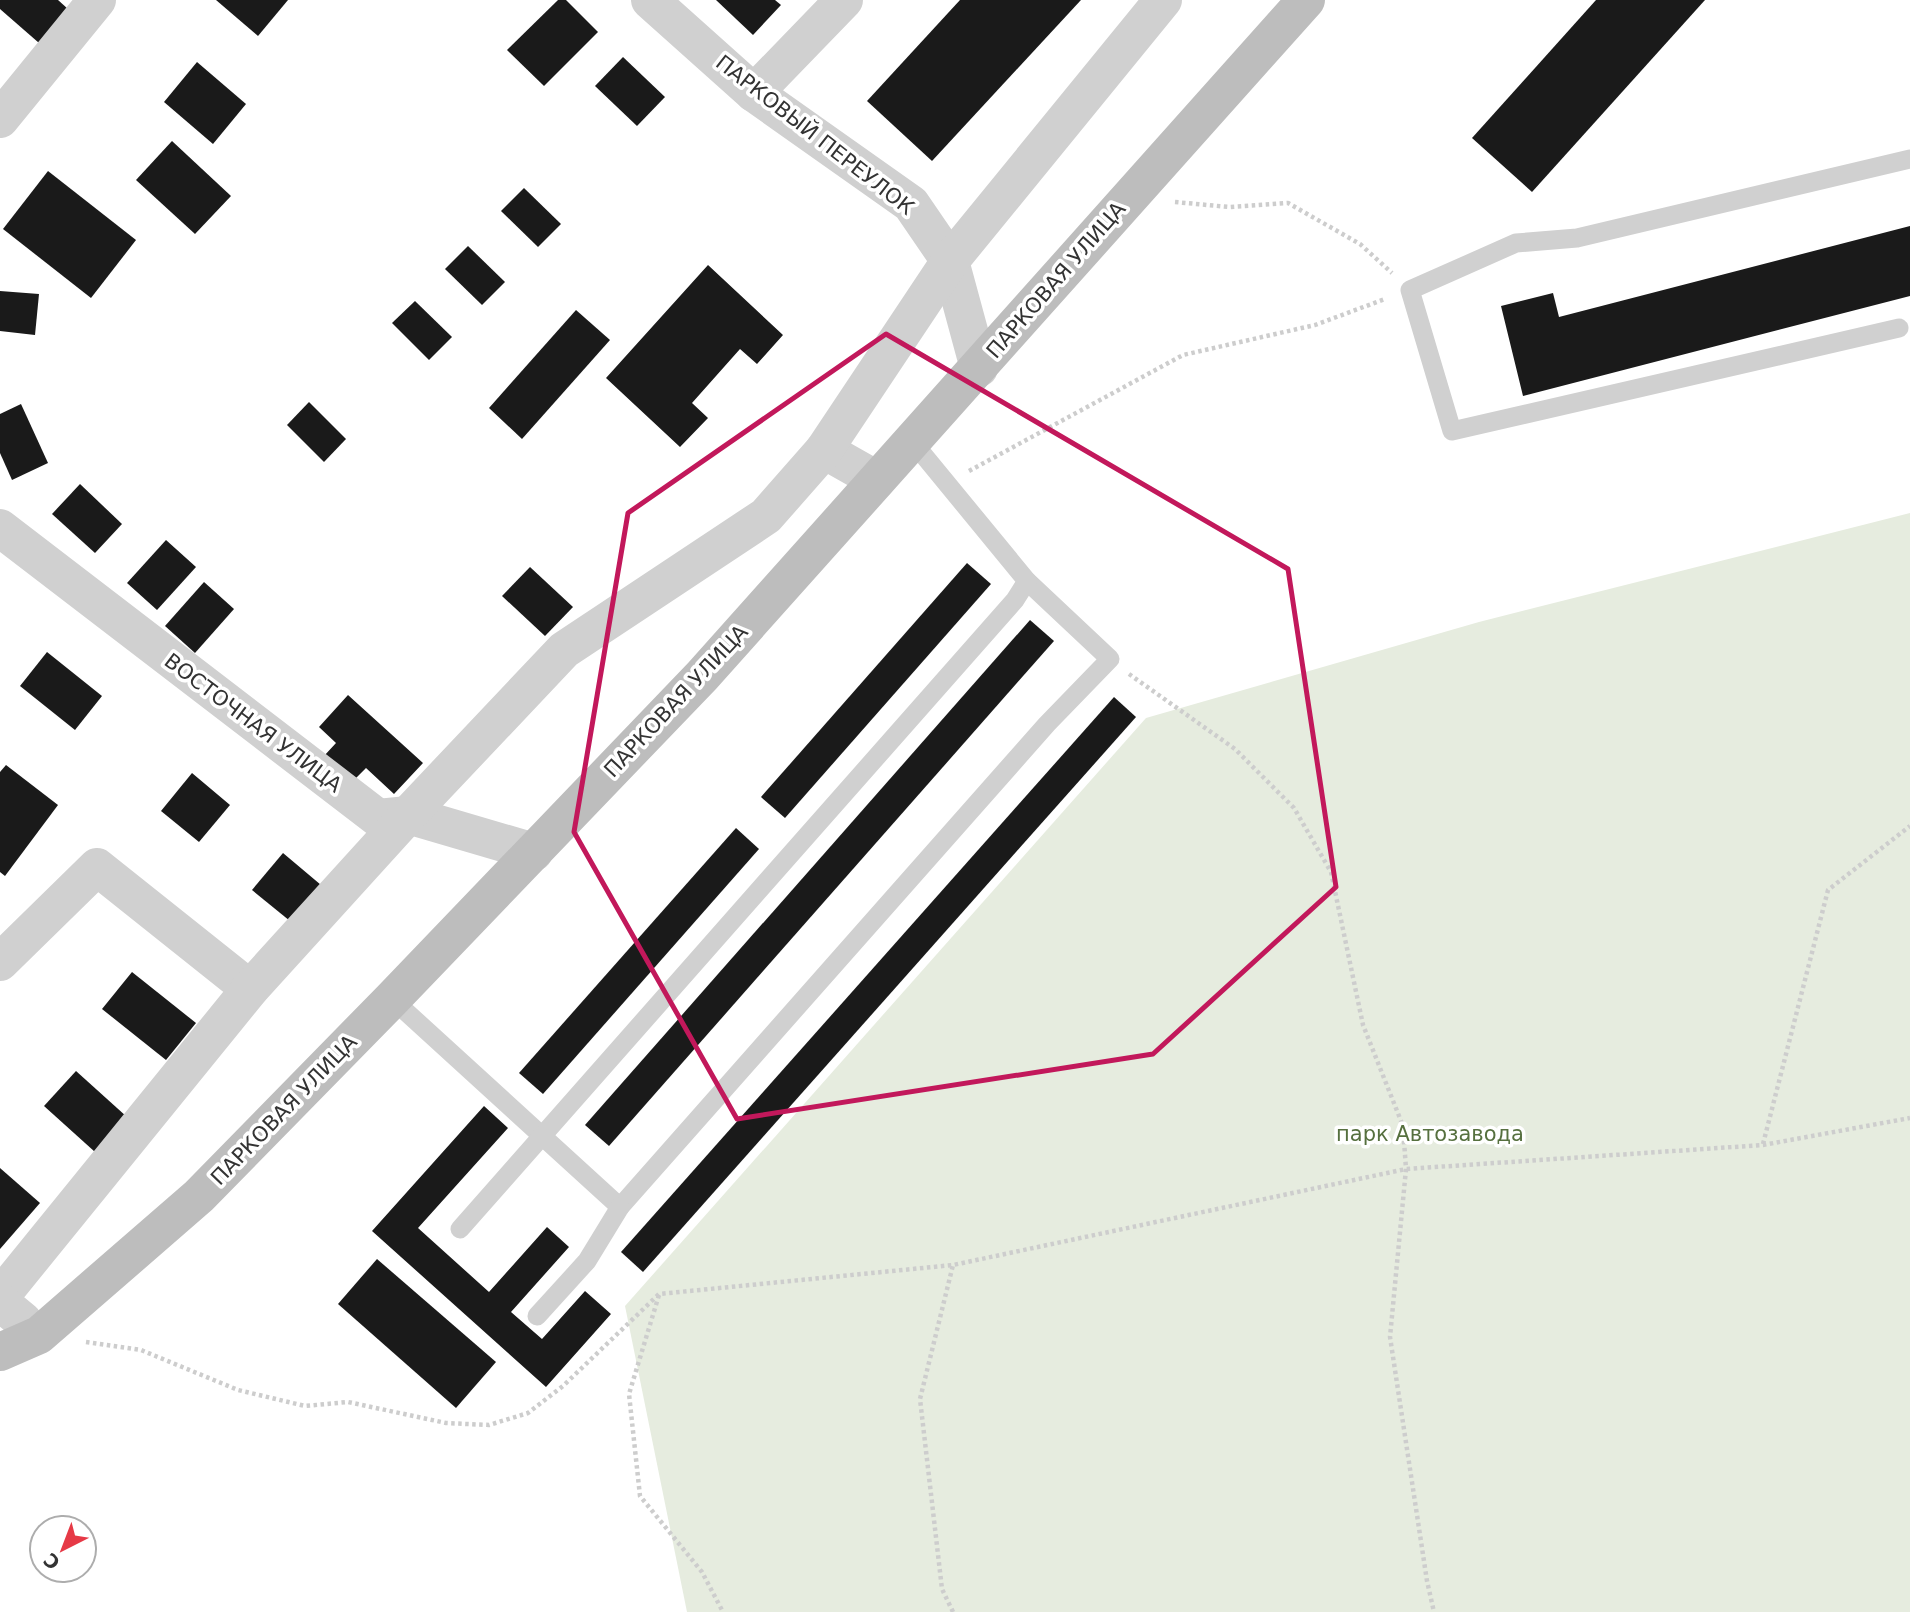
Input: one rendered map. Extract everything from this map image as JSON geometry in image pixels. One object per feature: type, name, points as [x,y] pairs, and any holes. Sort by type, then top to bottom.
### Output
[{"type":"street","points":[[0,119],[97,0]]},
{"type":"street","name":"ПАРКОВЫЙ ПЕРЕУЛОК","points":[[650,0],[754,93],[911,204],[950,261],[979,368]]},
{"type":"street","points":[[754,93],[844,0]]},
{"type":"street","points":[[15,1314],[250,989],[408,815],[564,650],[766,516],[824,450],[950,261],[1163,0]]},
{"type":"street","name":"ПАРКОВАЯ УЛИЦА","points":[[0,1352],[15,1314],[199,1196],[534,852],[702,676],[1306,0]]},
{"type":"street","points":[[824,450],[877,480]]},
{"type":"street","name":"ВОСТОЧНАЯ УЛИЦА","points":[[1,531],[378,818],[408,815],[534,852]]},
{"type":"street","points":[[0,962],[97,867],[250,989]]},
{"type":"lane","points":[[1899,328],[1452,431],[1410,290],[1516,243],[1577,238],[1910,159]]},
{"type":"lane","points":[[537,1315],[587,1261],[620,1207],[1047,724],[1110,659],[1027,581],[912,441]]},
{"type":"lane","points":[[460,1229],[1015,600],[1027,581]]},
{"type":"lane","points":[[392,999],[620,1207]]},
{"type":"path","points":[[947,483],[1184,355],[1315,325],[1410,290],[1360,244],[1288,203],[1228,207],[1129,197]]},
{"type":"path","points":[[1110,659],[1235,749],[1294,808],[1331,872],[1363,1025],[1403,1126],[1406,1169],[1390,1336],[1434,1612]]},
{"type":"path","points":[[1763,1145],[1828,890],[1910,826]]},
{"type":"path","points":[[15,1314],[141,1350],[238,1391],[305,1406],[348,1402],[446,1423],[489,1425],[528,1413],[563,1386],[659,1294],[953,1265],[1406,1169],[1763,1145],[1910,1118]]},
{"type":"path","points":[[953,1265],[920,1399],[942,1589],[953,1612]]},
{"type":"path","points":[[659,1294],[629,1394],[640,1496],[702,1572],[723,1612]]},
{"type":"highlighted area","points":[[886,334],[1288,569],[1336,887],[1153,1054],[737,1119],[574,832],[628,513]]},
{"type":"green space","name":"парк Автозавода","points":[[1910,513],[1910,1612],[687,1612],[625,1306],[1146,718],[1479,622]]},
{"type":"building","points":[[0,0],[58,0],[68,9],[39,43],[0,9]]},
{"type":"building","points":[[216,0],[288,0],[258,36]]},
{"type":"building","points":[[558,0],[566,0],[598,32],[544,86],[507,50]]},
{"type":"building","points":[[716,0],[775,0],[781,5],[753,35]]},
{"type":"building","points":[[960,0],[1081,0],[932,161],[867,101]]},
{"type":"building","points":[[1596,0],[1705,0],[1532,192],[1472,138]]},
{"type":"building","points":[[623,57],[665,97],[637,126],[595,86]]},
{"type":"building","points":[[197,62],[246,104],[213,144],[164,102]]},
{"type":"building","points":[[172,141],[231,196],[195,234],[136,180]]},
{"type":"building","points":[[48,171],[136,240],[91,298],[3,229]]},
{"type":"building","points":[[524,188],[561,224],[538,247],[501,211]]},
{"type":"building","points":[[1910,226],[1910,296],[1523,396],[1501,306],[1553,293],[1559,317]]},
{"type":"building","points":[[468,246],[505,282],[482,305],[445,269]]},
{"type":"building","points":[[708,265],[783,335],[757,364],[740,349],[692,403],[708,418],[680,447],[606,378]]},
{"type":"building","points":[[0,291],[39,294],[35,335],[0,331]]},
{"type":"building","points":[[415,301],[452,337],[429,360],[392,323]]},
{"type":"building","points":[[576,310],[610,340],[522,439],[489,408]]},
{"type":"building","points":[[309,402],[346,439],[324,462],[287,425]]},
{"type":"building","points":[[21,404],[48,463],[12,480],[0,453],[0,414]]},
{"type":"building","points":[[80,484],[122,524],[95,553],[52,514]]},
{"type":"building","points":[[166,540],[196,567],[157,610],[127,583]]},
{"type":"building","points":[[967,563],[991,584],[785,818],[761,797]]},
{"type":"building","points":[[530,567],[573,607],[545,636],[502,596]]},
{"type":"building","points":[[204,582],[234,609],[195,653],[165,626]]},
{"type":"building","points":[[1030,620],[1054,641],[609,1146],[585,1125]]},
{"type":"building","points":[[47,652],[102,696],[75,730],[20,686]]},
{"type":"building","points":[[348,695],[423,763],[394,794],[366,768],[352,782],[324,756],[336,743],[319,727]]},
{"type":"building","points":[[1114,697],[1136,717],[643,1272],[621,1252]]},
{"type":"building","points":[[6,765],[58,805],[5,876],[0,872],[0,772]]},
{"type":"building","points":[[192,773],[230,805],[199,842],[161,811]]},
{"type":"building","points":[[736,828],[759,849],[543,1094],[519,1073]]},
{"type":"building","points":[[283,853],[321,885],[290,921],[252,890]]},
{"type":"building","points":[[132,972],[196,1023],[166,1060],[102,1009]]},
{"type":"building","points":[[76,1071],[127,1117],[95,1152],[44,1106]]},
{"type":"building","points":[[484,1106],[508,1128],[418,1228],[489,1292],[547,1227],[569,1247],[511,1312],[542,1339],[585,1291],[611,1314],[546,1387],[372,1231]]},
{"type":"building","points":[[0,1168],[40,1203],[0,1249]]},
{"type":"building","points":[[377,1259],[496,1362],[456,1408],[338,1304]]}]
